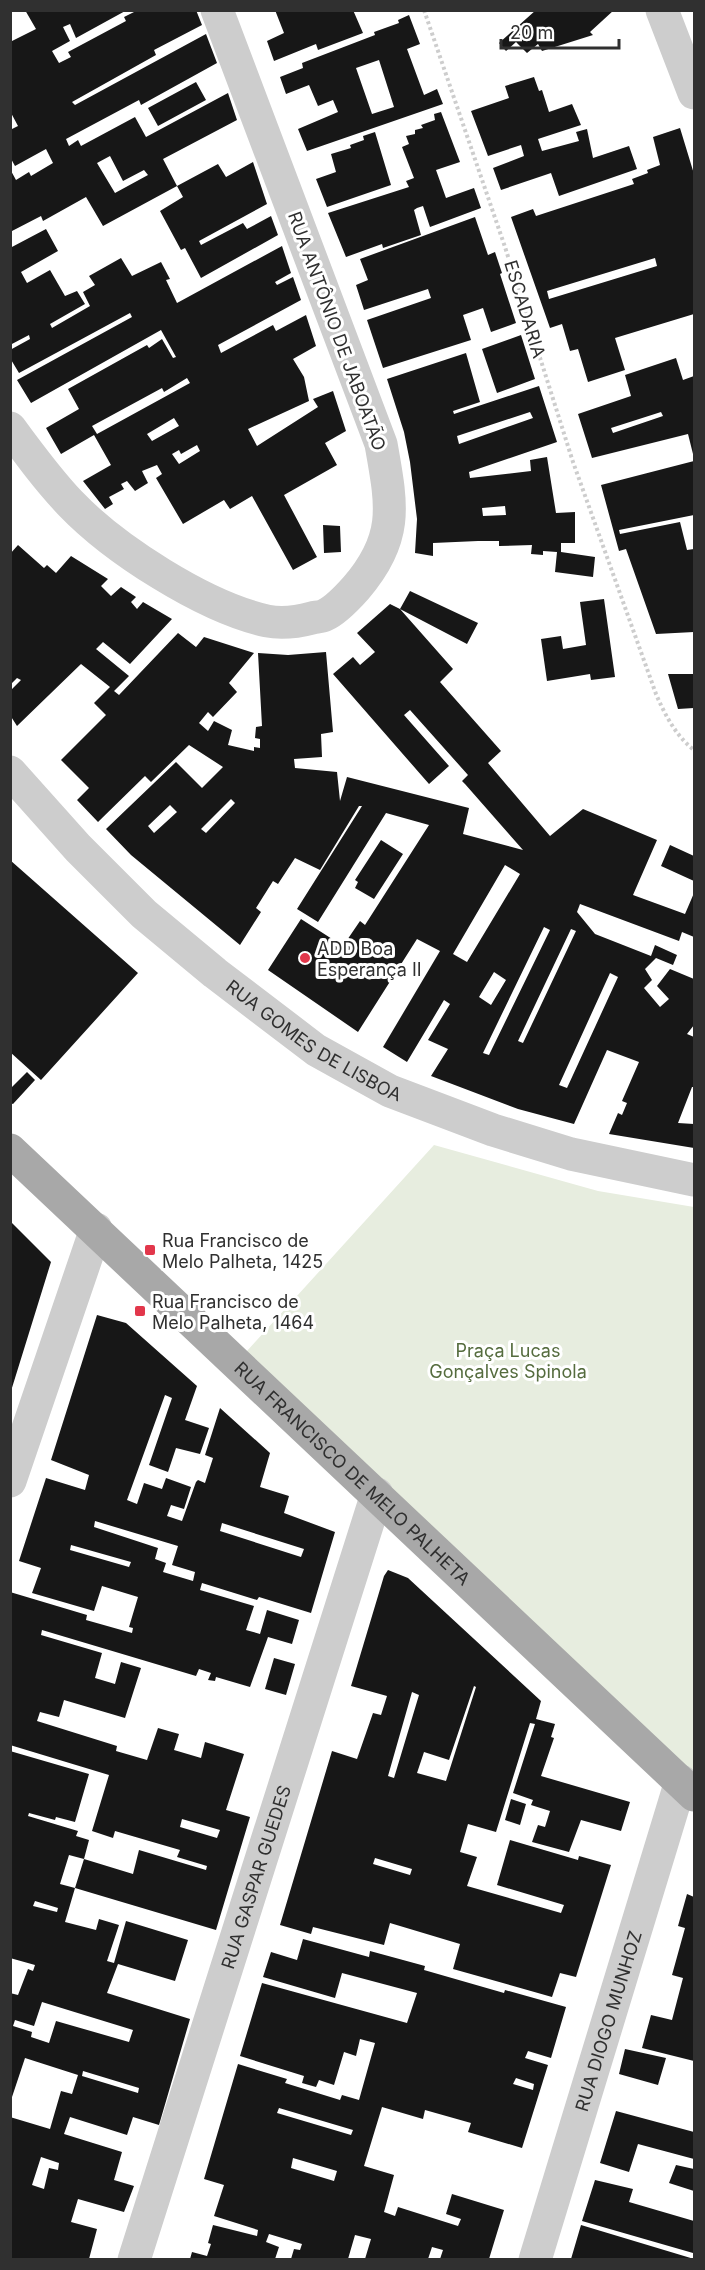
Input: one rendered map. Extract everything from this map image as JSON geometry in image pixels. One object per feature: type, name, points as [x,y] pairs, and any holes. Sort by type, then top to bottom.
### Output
[{"type":"main road","name":"RUA FRANCISCO DE MELO PALHETA","points":[[10,1150],[688,1788]]},
{"type":"street","name":"RUA ANTÔNIO DE JABOATÃO","points":[[10,428],[36,464],[71,504],[129,554],[230,610],[268,621],[295,622],[324,615],[351,594],[372,569],[387,538],[391,511],[381,444],[217,10]]},
{"type":"street","points":[[662,10],[694,93]]},
{"type":"street","name":"RUA GOMES DE LISBOA","points":[[10,772],[78,848],[144,914],[215,973],[316,1050],[390,1091],[493,1130],[571,1155],[694,1180]]},
{"type":"street","points":[[10,1481],[96,1229]]},
{"type":"street","name":"RUA GASPAR GUEDES","points":[[134,2259],[377,1494]]},
{"type":"street","name":"RUA DIOGO MUNHOZ","points":[[535,2259],[688,1788]]},
{"type":"path","name":"ESCADARIA","points":[[424,10],[505,247],[573,462],[656,694],[667,717],[694,750]]},
{"type":"green space","name":"Praça Lucas Gonçalves Spinola","points":[[434,1145],[598,1191],[694,1207],[694,1778],[237,1362]]},
{"type":"building","points":[[25,10],[127,10],[76,38],[70,24],[63,27],[70,41],[52,51],[59,63],[71,57],[68,52],[126,21],[124,17],[138,10],[196,10],[202,25],[154,50],[156,55],[72,102],[75,105],[206,34],[217,63],[141,105],[139,100],[66,139],[69,146],[78,140],[81,146],[135,117],[146,137],[228,93],[237,120],[163,159],[177,186],[103,226],[86,197],[43,221],[41,216],[12,231],[10,169],[16,180],[29,172],[31,176],[53,163],[46,149],[15,166],[10,157],[10,130],[18,126],[10,111],[10,42],[36,29]],"holes":[[[110,156],[123,181],[144,170],[148,175],[115,193],[97,163]]]},
{"type":"building","points":[[275,10],[353,10],[363,33],[318,50],[316,44],[274,61],[267,41],[284,33]]},
{"type":"building","points":[[536,10],[614,10],[590,32],[593,35],[542,51],[538,44],[527,53],[516,42],[506,51],[499,43]]},
{"type":"building","points":[[409,15],[420,44],[407,49],[424,95],[437,89],[443,104],[307,151],[298,129],[338,112],[333,100],[318,106],[309,85],[286,94],[280,77],[303,68],[302,63],[375,35],[374,32],[399,23],[398,20]],"holes":[[[379,60],[394,107],[372,114],[356,68]]]},
{"type":"building","points":[[534,77],[539,91],[542,90],[549,112],[572,104],[581,125],[538,139],[542,151],[579,141],[576,132],[587,129],[593,158],[629,146],[637,169],[559,196],[551,173],[501,190],[493,168],[524,156],[521,145],[488,156],[471,111],[509,98],[505,86]]},
{"type":"building","points":[[196,82],[206,100],[158,126],[148,108]]},
{"type":"building","points":[[441,112],[460,162],[436,170],[446,198],[474,188],[481,208],[430,227],[423,206],[417,208],[414,210],[421,235],[383,248],[382,244],[346,257],[328,213],[409,187],[406,181],[414,178],[402,147],[409,144],[406,136],[415,134],[415,130],[435,120],[434,114]]},
{"type":"building","points":[[680,128],[694,174],[694,314],[615,338],[625,370],[588,382],[578,349],[570,351],[562,324],[550,328],[511,217],[533,209],[536,216],[634,184],[632,179],[660,165],[653,137]],"holes":[[[655,258],[657,266],[549,299],[547,291]]]},
{"type":"building","points":[[375,132],[391,185],[327,207],[316,179],[336,172],[331,154],[351,148],[350,145],[364,140],[363,136]]},
{"type":"building","points":[[253,162],[267,204],[199,241],[201,245],[243,223],[247,229],[271,216],[278,235],[201,278],[185,248],[181,250],[160,211],[183,197],[177,186],[218,164],[226,177]]},
{"type":"building","points":[[475,217],[488,255],[495,252],[516,323],[491,332],[483,308],[463,315],[471,340],[383,368],[367,320],[431,298],[428,289],[364,310],[356,285],[368,280],[360,259]]},
{"type":"building","points":[[46,229],[58,251],[21,272],[27,283],[50,270],[65,296],[77,291],[85,304],[50,324],[52,328],[90,306],[83,292],[95,285],[89,276],[121,258],[132,276],[161,262],[170,279],[166,280],[177,303],[282,246],[291,273],[275,282],[277,285],[293,277],[301,300],[218,345],[221,353],[273,325],[276,331],[306,315],[316,346],[293,359],[304,377],[309,401],[248,429],[257,446],[318,407],[313,399],[333,391],[346,431],[325,443],[337,465],[284,495],[317,557],[293,570],[252,496],[230,509],[224,500],[183,524],[156,478],[162,474],[157,465],[142,471],[148,483],[135,491],[127,481],[121,484],[124,489],[109,497],[113,504],[105,509],[83,481],[111,465],[94,435],[61,454],[46,428],[79,409],[68,389],[147,345],[149,348],[162,339],[173,358],[176,357],[161,330],[31,403],[17,380],[132,317],[130,313],[19,373],[10,358],[10,350],[30,339],[29,335],[10,345],[10,248]],"holes":[[[187,378],[190,383],[97,434],[92,426],[162,388],[164,392]],[[174,418],[179,426],[152,441],[147,434]],[[197,445],[200,451],[179,464],[172,454],[179,450],[181,454]]]},
{"type":"building","points":[[521,335],[535,379],[497,393],[482,349]]},
{"type":"building","points":[[466,353],[480,402],[453,411],[454,414],[539,386],[557,442],[469,472],[470,478],[531,471],[530,460],[547,457],[556,513],[575,512],[575,543],[561,543],[561,552],[595,557],[593,577],[555,572],[557,552],[543,551],[543,555],[531,554],[532,545],[499,546],[499,541],[433,543],[433,556],[415,553],[417,519],[410,462],[404,432],[387,379]],"holes":[[[530,412],[533,418],[459,444],[457,436]],[[505,506],[506,515],[483,516],[482,508]]]},
{"type":"building","points":[[676,358],[683,380],[694,376],[694,458],[688,434],[592,458],[578,414],[631,396],[625,375]],"holes":[[[661,412],[663,416],[613,433],[611,428]]]},
{"type":"building","points":[[694,461],[694,515],[619,530],[620,534],[680,522],[687,550],[694,549],[694,632],[656,634],[626,549],[619,551],[601,485]]},
{"type":"building","points":[[323,525],[340,526],[341,552],[324,553]]},
{"type":"building","points":[[18,545],[44,568],[47,565],[56,573],[71,556],[108,579],[101,586],[111,596],[121,587],[136,597],[131,602],[137,609],[143,602],[172,619],[130,664],[103,642],[96,649],[129,676],[114,691],[119,695],[178,633],[196,647],[204,637],[254,653],[229,683],[237,692],[213,717],[208,712],[199,723],[208,731],[214,721],[232,730],[228,745],[254,751],[254,747],[260,748],[260,739],[255,738],[256,727],[262,726],[258,653],[288,655],[326,652],[333,732],[321,734],[322,757],[294,759],[295,768],[337,772],[340,801],[347,777],[469,808],[463,834],[523,850],[462,781],[468,775],[410,710],[404,715],[449,766],[429,784],[333,674],[353,657],[360,665],[375,652],[357,633],[390,604],[400,609],[453,669],[440,682],[501,751],[488,763],[550,836],[583,809],[657,840],[633,895],[685,914],[694,893],[694,937],[682,932],[679,941],[580,904],[577,912],[595,934],[651,956],[655,945],[677,955],[673,965],[656,958],[645,969],[652,980],[644,988],[660,1007],[669,999],[657,986],[670,969],[694,979],[694,1025],[687,1034],[694,1037],[694,1087],[692,1087],[678,1123],[694,1124],[694,1148],[609,1134],[618,1113],[622,1115],[627,1103],[622,1101],[639,1062],[607,1050],[574,1124],[518,1109],[431,1076],[448,1049],[428,1040],[450,1004],[444,1000],[407,1062],[383,1047],[440,951],[417,939],[358,1032],[268,970],[301,919],[343,946],[360,921],[365,925],[429,825],[386,813],[318,922],[297,909],[362,806],[359,806],[320,870],[295,858],[278,884],[273,881],[256,908],[261,912],[240,945],[131,855],[106,829],[176,762],[202,788],[223,767],[189,745],[151,782],[145,776],[98,822],[77,800],[89,788],[61,760],[106,715],[94,703],[110,687],[81,664],[17,726],[10,715],[10,691],[21,680],[17,678],[10,685],[10,554]],"holes":[[[231,799],[235,803],[206,833],[201,829]],[[170,805],[177,812],[154,833],[148,826]],[[505,865],[520,874],[467,962],[453,954]],[[544,927],[550,930],[489,1055],[483,1053]],[[571,929],[576,931],[523,1043],[518,1041]],[[494,972],[506,980],[491,1005],[479,997]],[[610,973],[618,977],[567,1088],[559,1085]]]},
{"type":"building","points":[[410,591],[478,623],[467,644],[400,609]]},
{"type":"building","points":[[604,599],[615,677],[591,680],[590,674],[547,681],[541,639],[561,636],[563,649],[586,645],[580,602]]},
{"type":"building","points":[[668,674],[694,674],[694,708],[678,709]]},
{"type":"building","points":[[381,840],[403,854],[374,899],[355,888],[358,882],[355,880]]},
{"type":"building","points":[[670,845],[694,856],[694,881],[661,866]]},
{"type":"building","points":[[10,860],[138,973],[41,1080],[10,1052]]},
{"type":"building","points":[[27,1072],[35,1080],[13,1104],[10,1103],[10,1089]]},
{"type":"building","points":[[10,1221],[51,1262],[11,1391],[10,1391]]},
{"type":"building","points":[[97,1315],[126,1323],[197,1386],[185,1420],[209,1428],[200,1454],[176,1448],[168,1472],[149,1465],[172,1398],[165,1395],[127,1500],[137,1504],[144,1483],[162,1489],[166,1478],[191,1487],[184,1509],[171,1505],[167,1516],[182,1521],[196,1482],[198,1480],[205,1483],[213,1458],[205,1455],[220,1408],[270,1453],[260,1487],[289,1496],[284,1513],[335,1532],[311,1613],[202,1583],[200,1590],[254,1606],[246,1630],[260,1634],[267,1610],[299,1620],[292,1644],[268,1637],[250,1687],[216,1677],[215,1681],[208,1680],[211,1673],[199,1669],[196,1676],[42,1630],[41,1635],[102,1653],[95,1678],[115,1684],[121,1662],[141,1668],[125,1718],[64,1700],[59,1717],[40,1712],[37,1721],[117,1746],[116,1751],[147,1760],[158,1728],[179,1734],[174,1750],[201,1758],[205,1742],[244,1754],[226,1810],[250,1817],[216,1930],[75,1888],[84,1859],[133,1874],[139,1850],[206,1870],[207,1866],[177,1857],[180,1850],[115,1831],[113,1838],[92,1831],[109,1775],[10,1745],[10,1592],[87,1615],[86,1620],[132,1633],[133,1628],[129,1627],[138,1597],[102,1586],[94,1611],[32,1593],[41,1568],[19,1561],[46,1478],[85,1490],[89,1475],[51,1460]],"holes":[[[95,1521],[178,1546],[172,1565],[195,1572],[193,1581],[163,1572],[166,1563],[155,1559],[158,1548],[94,1527]],[[222,1523],[304,1549],[301,1557],[220,1531]],[[71,1545],[131,1562],[129,1567],[70,1550]],[[182,1819],[220,1830],[217,1838],[180,1827]]]},
{"type":"building","points":[[388,1570],[408,1578],[541,1701],[536,1719],[555,1724],[551,1737],[554,1738],[541,1776],[630,1802],[621,1831],[581,1820],[569,1852],[532,1842],[538,1825],[545,1827],[550,1811],[531,1805],[533,1800],[513,1793],[535,1724],[530,1723],[496,1832],[468,1824],[460,1852],[477,1857],[467,1886],[561,1913],[564,1905],[497,1885],[510,1840],[578,1860],[579,1856],[611,1865],[576,1977],[560,1973],[552,1997],[453,1969],[460,1944],[390,1923],[384,1945],[313,1927],[311,1934],[280,1925],[332,1751],[357,1759],[373,1713],[381,1715],[387,1696],[351,1686],[384,1576]],"holes":[[[474,1686],[476,1687],[446,1781],[417,1773],[424,1752],[449,1760]],[[412,1692],[419,1695],[394,1778],[388,1776]],[[375,1858],[412,1869],[410,1875],[373,1864]]]},
{"type":"building","points":[[274,1658],[295,1664],[286,1695],[265,1689]]},
{"type":"building","points":[[10,1751],[89,1774],[75,1822],[56,1817],[55,1820],[29,1813],[28,1816],[78,1831],[76,1836],[89,1840],[84,1859],[69,1855],[60,1884],[75,1888],[65,1922],[96,1930],[99,1919],[119,1925],[107,1961],[114,1963],[126,1921],[188,1940],[175,1981],[118,1964],[107,1993],[190,2019],[159,2125],[133,2117],[127,2135],[70,2117],[64,2134],[122,2152],[114,2180],[134,2186],[124,2212],[78,2199],[71,2222],[97,2229],[89,2259],[10,2259],[10,2117],[50,2129],[61,2091],[72,2094],[78,2075],[25,2058],[10,2103],[10,1993],[18,1995],[28,1969],[33,1971],[35,1965],[10,1958]],"holes":[[[35,1901],[58,1908],[57,1912],[33,1906]],[[42,2002],[133,2030],[129,2042],[56,2021],[49,2043],[31,2037],[32,2032],[13,2026],[15,2020],[34,2026]],[[83,2071],[139,2088],[138,2093],[82,2076]],[[41,2157],[59,2163],[58,2170],[49,2168],[44,2189],[32,2185]]]},
{"type":"building","points":[[511,1799],[526,1804],[520,1825],[505,1820]]},
{"type":"building","points":[[687,1894],[694,1897],[694,2061],[642,2048],[651,2015],[672,2020],[683,1978],[672,1975],[685,1928],[678,1926]]},
{"type":"building","points":[[303,1939],[369,1957],[370,1951],[425,1966],[424,1970],[504,1993],[505,1990],[566,2007],[551,2058],[528,2051],[525,2058],[548,2065],[522,2148],[468,2132],[471,2123],[425,2110],[423,2119],[382,2107],[364,2166],[394,2175],[384,2212],[395,2216],[398,2207],[458,2226],[461,2219],[446,2214],[452,2194],[504,2210],[489,2259],[440,2259],[443,2250],[432,2247],[428,2259],[365,2259],[371,2239],[355,2235],[348,2259],[291,2259],[294,2249],[300,2250],[302,2244],[269,2234],[266,2242],[279,2247],[275,2259],[190,2259],[192,2252],[207,2256],[213,2225],[257,2236],[258,2230],[214,2216],[224,2185],[204,2179],[238,2064],[287,2079],[285,2083],[340,2100],[342,2095],[359,2100],[375,2043],[360,2039],[356,2056],[344,2052],[334,2085],[319,2080],[316,2087],[302,2083],[304,2076],[240,2056],[262,1983],[407,2023],[417,1993],[342,1973],[335,1998],[263,1977],[271,1952],[297,1960]],"holes":[[[516,2078],[534,2084],[533,2090],[513,2084]],[[279,2108],[353,2130],[351,2135],[277,2113]],[[293,2158],[337,2171],[334,2181],[291,2168]]]},
{"type":"building","points":[[625,2049],[666,2058],[658,2085],[619,2074]]},
{"type":"building","points":[[616,2111],[694,2132],[694,2159],[638,2144],[629,2172],[600,2163]]},
{"type":"building","points":[[676,2165],[694,2169],[694,2191],[669,2183]]},
{"type":"building","points":[[595,2180],[633,2189],[629,2202],[694,2221],[693,2253],[582,2221]]},
{"type":"building","points":[[581,2225],[694,2259],[571,2259]]},
{"type":"place","name":"ADD Boa Esperança II","points":[[305,958]]},
{"type":"place","name":"Rua Francisco de Melo Palheta, 1425","points":[[150,1250]]},
{"type":"place","name":"Rua Francisco de Melo Palheta, 1464","points":[[140,1311]]}]
